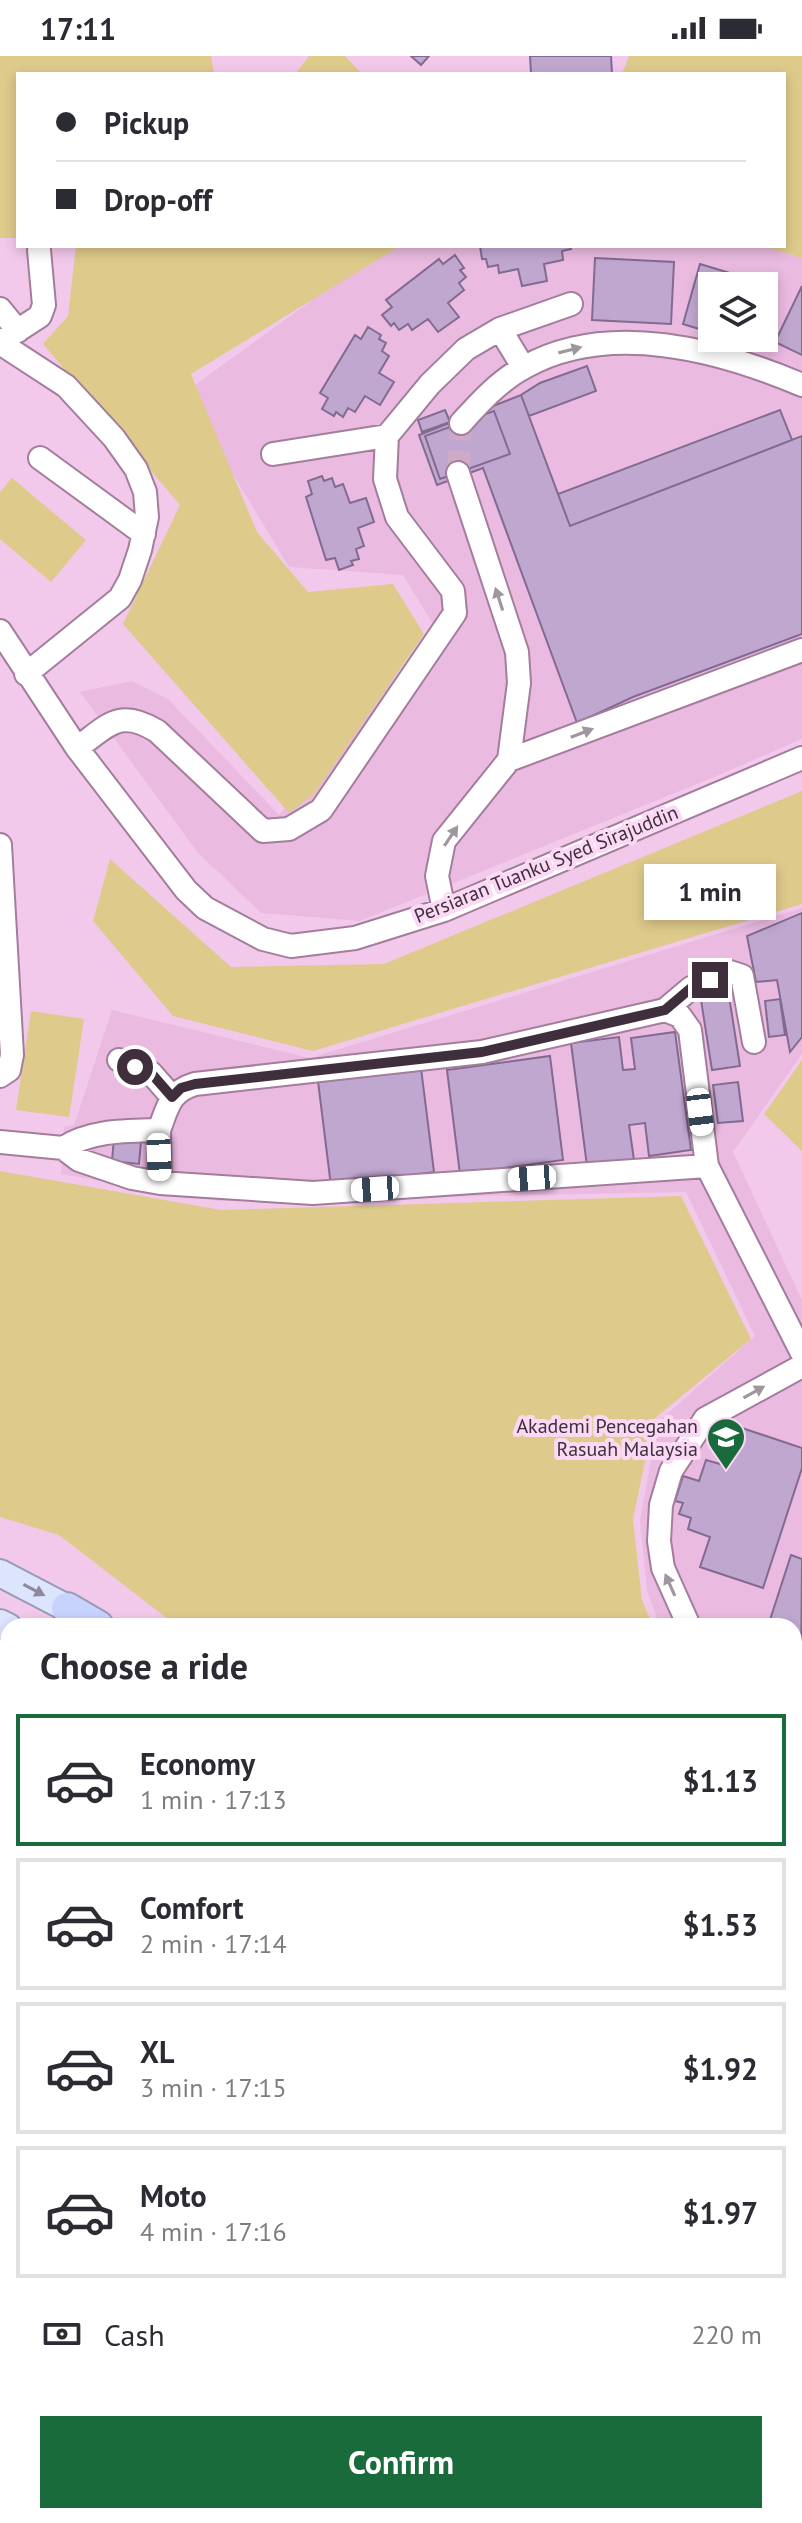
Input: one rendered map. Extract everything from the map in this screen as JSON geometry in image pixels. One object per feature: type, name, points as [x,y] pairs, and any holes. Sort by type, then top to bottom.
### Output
[{"type":"main road","points":[[0,1573],[76,1617]]},
{"type":"street","points":[[6,339],[40,316],[44,305],[39,250]]},
{"type":"street","points":[[77,748],[117,720],[140,721],[157,731],[263,831],[289,829],[321,810],[455,613],[453,591],[397,517],[385,479],[387,436],[430,384],[466,349],[500,329],[571,304]]},
{"type":"street","points":[[0,309],[6,339],[66,386],[114,438],[136,469],[145,492],[147,517],[130,580],[120,598],[26,674]]},
{"type":"street","points":[[500,329],[523,367]]},
{"type":"street","points":[[461,423],[486,395],[523,367],[552,355],[585,347],[637,343],[701,350],[760,367],[802,385]]},
{"type":"street","points":[[273,454],[387,436]]},
{"type":"street","points":[[40,458],[144,534]]},
{"type":"street","points":[[458,473],[517,652],[519,683],[509,760]]},
{"type":"street","name":"Persiaran Tuanku Syed Sirajuddin","points":[[0,631],[77,748],[186,890],[205,908],[263,939],[291,946],[355,938],[444,910],[802,758]]},
{"type":"street","points":[[444,910],[437,876],[444,841],[509,760],[802,650]]},
{"type":"street","points":[[0,845],[12,1055],[9,1070],[0,1076]]},
{"type":"street","points":[[160,1183],[159,1130],[172,1097],[181,1088],[195,1084],[482,1052],[665,1010],[691,988],[730,972],[742,976],[754,1042]]},
{"type":"street","points":[[665,1010],[680,1016],[690,1030],[707,1166],[802,1353]]},
{"type":"street","points":[[119,1060],[151,1073],[172,1097]]},
{"type":"street","points":[[63,1148],[78,1138],[103,1133],[159,1130]]},
{"type":"street","points":[[0,1142],[63,1148],[79,1160],[132,1178],[160,1183],[313,1193],[707,1166]]},
{"type":"street","points":[[685,1618],[663,1568],[659,1541],[661,1505],[671,1471],[705,1419],[802,1366]]},
{"type":"shaded area","points":[[0,56],[211,56],[214,72],[16,72],[16,238],[0,238]]},
{"type":"shaded area","points":[[309,56],[345,56],[360,72],[297,72]]},
{"type":"shaded area","points":[[629,56],[802,56],[802,258],[769,248],[786,248],[786,72],[623,72]]},
{"type":"shaded area","points":[[786,246],[802,249],[802,739],[360,921],[261,913],[198,853],[80,692],[132,681],[168,699],[279,815],[436,629],[403,575],[289,567],[184,393],[384,248]]},
{"type":"shaded area","points":[[76,248],[397,248],[191,374],[257,532],[308,592],[393,584],[424,634],[314,794],[289,813],[123,624],[180,505],[43,344],[68,316]]},
{"type":"shaded area","points":[[12,478],[86,540],[51,582],[0,539],[0,492]]},
{"type":"shaded area","points":[[802,791],[802,904],[313,1051],[173,1016],[93,921],[110,859],[231,967],[384,964]]},
{"type":"shaded area","name":"Akademi Pencegahan Rasuah Malaysia","points":[[802,908],[802,1054],[733,1152],[802,1300],[802,1618],[657,1618],[647,1591],[640,1520],[658,1422],[755,1336],[686,1192],[218,1201],[61,1174],[64,1127],[74,1125],[112,1010],[310,1058]]},
{"type":"shaded area","points":[[31,1011],[84,1019],[69,1117],[16,1110]]},
{"type":"shaded area","points":[[802,1060],[802,1151],[764,1114]]},
{"type":"shaded area","points":[[0,1171],[221,1210],[681,1196],[751,1339],[654,1419],[633,1519],[642,1600],[650,1618],[167,1618],[59,1535],[0,1517]]},
{"type":"building","points":[[411,56],[429,56],[421,65]]},
{"type":"building","points":[[530,56],[611,56],[612,72],[531,72]]},
{"type":"building","points":[[480,248],[571,249],[562,251],[563,260],[544,264],[547,281],[522,286],[518,269],[499,273],[498,265],[488,267],[486,259],[482,259]]},
{"type":"building","points":[[455,255],[466,277],[459,283],[464,290],[448,303],[459,317],[438,332],[428,319],[412,330],[408,324],[399,330],[394,323],[391,326],[382,315],[392,307],[386,300],[439,259],[443,264]]},
{"type":"building","points":[[595,258],[674,262],[671,324],[592,320]]},
{"type":"building","points":[[700,264],[726,272],[698,272],[698,329],[683,324]]},
{"type":"building","points":[[802,286],[802,355],[778,343],[778,336]]},
{"type":"building","points":[[368,327],[381,335],[379,339],[386,343],[382,351],[389,356],[379,373],[394,382],[380,405],[365,396],[355,412],[348,408],[343,417],[336,412],[334,416],[322,409],[328,398],[320,393],[355,335],[361,339]]},
{"type":"building","points":[[587,366],[596,391],[529,416],[521,395],[540,383]]},
{"type":"building","points":[[521,395],[570,526],[802,436],[802,634],[633,697],[577,723],[483,468],[437,485],[419,435]]},
{"type":"building","points":[[445,410],[450,422],[422,432],[418,420]]},
{"type":"building","points":[[780,410],[792,440],[570,526],[558,494]]},
{"type":"building","points":[[494,411],[510,454],[440,479],[425,436]]},
{"type":"building","points":[[322,476],[324,481],[332,478],[335,487],[343,484],[350,503],[366,498],[374,522],[358,528],[364,546],[356,549],[359,559],[339,570],[335,558],[326,560],[306,497],[312,494],[308,481]]},
{"type":"building","points":[[802,913],[802,1037],[790,1052],[777,980],[756,982],[747,936]]},
{"type":"building","points":[[729,996],[740,1066],[712,1070],[701,1000]]},
{"type":"building","points":[[780,999],[785,1035],[769,1037],[765,1001]]},
{"type":"building","points":[[675,1032],[691,1150],[649,1156],[645,1123],[629,1125],[634,1160],[587,1166],[571,1043],[619,1037],[623,1070],[635,1069],[631,1038]]},
{"type":"building","points":[[550,1056],[563,1160],[460,1174],[447,1070]]},
{"type":"building","points":[[421,1068],[434,1172],[331,1186],[318,1081]]},
{"type":"building","points":[[738,1082],[743,1121],[718,1123],[713,1085]]},
{"type":"building","points":[[114,1138],[141,1141],[139,1164],[112,1161]]},
{"type":"building","points":[[733,1425],[802,1448],[802,1468],[763,1588],[700,1567],[710,1537],[688,1529],[691,1518],[679,1514],[683,1503],[675,1501],[683,1476],[699,1481],[706,1460],[720,1464]]},
{"type":"building","points":[[791,1555],[802,1559],[801,1618],[771,1618]]},
{"type":"tunnel","points":[[458,473],[461,423]]},
{"type":"place","name":"Akademi Pencegahan Rasuah Malaysia","points":[[726,1471]]},
{"type":"route","points":[[135,1067],[151,1073],[172,1097],[181,1088],[195,1084],[482,1052],[665,1010],[691,988],[710,980]]}]
